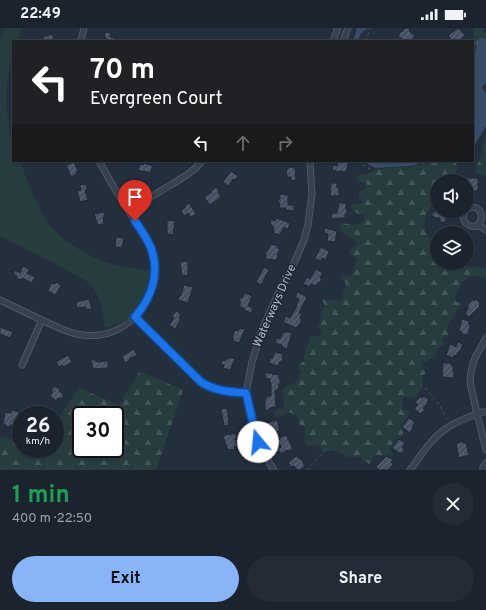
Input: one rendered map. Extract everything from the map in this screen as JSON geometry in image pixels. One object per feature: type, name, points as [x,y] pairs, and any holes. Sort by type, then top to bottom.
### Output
[{"type":"street","points":[[81,40],[84,28]]},
{"type":"street","points":[[333,40],[338,28]]},
{"type":"street","points":[[343,40],[348,28]]},
{"type":"street","points":[[0,300],[72,333],[86,336],[112,332],[135,317],[144,306],[153,284],[153,256],[149,244],[100,162]]},
{"type":"street","points":[[129,211],[181,178],[201,162]]},
{"type":"street","name":"Waterways Drive","points":[[274,470],[258,442],[246,393],[252,362],[261,332],[304,240],[308,225],[312,194],[310,162]]},
{"type":"street","points":[[474,208],[480,211],[482,217],[478,225]]},
{"type":"street","points":[[463,218],[466,224],[472,226],[478,225],[486,230]]},
{"type":"street","points":[[135,317],[205,385],[218,390],[246,393]]},
{"type":"street","points":[[22,365],[42,320]]},
{"type":"street","points":[[486,338],[475,358],[471,371],[470,382],[486,450]]},
{"type":"street","points":[[410,470],[430,443],[444,429],[456,422],[486,412]]},
{"type":"street","points":[[483,470],[486,463]]},
{"type":"path","points":[[366,40],[370,28]]},
{"type":"path","points":[[360,162],[370,169]]},
{"type":"path","points":[[420,385],[426,389],[439,404],[447,419]]},
{"type":"path","points":[[307,470],[325,450]]},
{"type":"green space","points":[[5,28],[22,28],[17,40],[12,40],[12,58],[6,92],[7,111],[12,137],[12,162],[20,162],[44,218],[73,246],[96,259],[120,266],[137,269],[151,269],[151,278],[143,302],[132,315],[116,325],[105,328],[99,298],[92,286],[87,281],[0,236],[0,42]]},
{"type":"green space","points":[[484,28],[483,32],[486,33],[486,44],[474,75],[474,38],[473,29]]},
{"type":"green space","points":[[486,137],[486,175],[476,173],[475,169],[481,157],[483,143]]},
{"type":"green space","points":[[423,162],[456,162],[455,174],[430,174],[430,208],[426,214],[424,227],[430,239],[430,270],[474,270],[474,267],[478,267],[486,269],[486,279],[479,276],[472,276],[462,283],[455,298],[456,302],[461,302],[462,304],[447,327],[449,334],[443,338],[444,345],[438,349],[437,354],[427,362],[421,361],[425,374],[422,376],[422,386],[418,394],[413,398],[405,397],[402,400],[403,409],[409,412],[407,418],[400,427],[404,431],[402,436],[396,439],[389,449],[394,454],[391,457],[387,455],[373,456],[370,464],[365,462],[362,458],[349,457],[334,450],[323,451],[319,445],[308,446],[305,442],[305,429],[299,424],[298,417],[291,413],[285,413],[282,416],[277,417],[274,415],[275,411],[284,407],[284,397],[282,392],[284,388],[293,385],[299,377],[301,372],[298,369],[300,364],[304,361],[304,355],[309,338],[312,336],[320,336],[322,331],[317,327],[321,320],[320,316],[325,305],[322,300],[329,299],[341,301],[346,283],[340,278],[344,274],[348,276],[352,275],[357,258],[350,254],[350,250],[356,245],[357,242],[343,233],[339,226],[340,223],[357,225],[362,223],[365,218],[364,215],[353,211],[351,207],[355,204],[360,204],[363,201],[359,197],[360,191],[365,189],[367,184],[358,181],[356,177],[361,174],[366,175],[375,170],[412,167]]},
{"type":"green space","points":[[140,371],[183,390],[156,470],[0,470],[0,437],[12,439],[12,458],[64,458],[64,410],[79,388],[119,405]]},
{"type":"water","points":[[357,28],[368,28],[361,33],[359,38],[361,40],[353,40]]},
{"type":"water","points":[[480,38],[486,39],[486,83],[482,87],[486,94],[486,126],[474,146],[474,54]]},
{"type":"water","points":[[365,162],[420,162],[416,165],[409,166],[376,168]]},
{"type":"building","points":[[405,28],[408,28],[411,30],[409,31],[415,36],[412,40],[404,40],[398,36],[401,31],[402,32]]},
{"type":"building","points":[[458,28],[465,35],[460,40],[452,40],[448,36]]},
{"type":"building","points":[[105,32],[111,33],[110,37],[119,40],[106,40],[105,39],[106,37],[104,37]]},
{"type":"building","points":[[52,34],[54,39],[44,40],[43,37]]},
{"type":"building","points":[[74,162],[78,171],[76,172],[77,174],[71,177],[66,165]]},
{"type":"building","points":[[338,162],[349,162],[346,172],[332,170],[333,165],[337,166]]},
{"type":"building","points":[[144,163],[153,166],[150,173],[138,170],[140,164],[143,165]]},
{"type":"building","points":[[288,167],[295,168],[296,180],[291,181],[291,177],[287,177],[286,169],[288,169]]},
{"type":"building","points":[[231,171],[238,176],[235,180],[233,179],[228,186],[223,182]]},
{"type":"building","points":[[474,178],[478,178],[478,191],[474,191]]},
{"type":"building","points":[[331,183],[337,183],[337,188],[339,188],[339,196],[330,196]]},
{"type":"building","points":[[86,184],[87,189],[85,190],[88,200],[80,202],[77,191],[81,190],[80,185]]},
{"type":"building","points":[[216,187],[221,197],[210,205],[204,197],[212,192],[211,191]]},
{"type":"building","points":[[280,194],[288,195],[288,205],[294,205],[294,211],[286,210],[286,208],[279,208],[280,203],[278,203],[278,199],[280,199]]},
{"type":"building","points":[[189,203],[196,214],[191,217],[188,213],[184,216],[181,211]]},
{"type":"building","points":[[339,203],[346,203],[347,214],[345,214],[345,218],[331,218],[332,213],[337,213]]},
{"type":"building","points":[[104,212],[104,224],[98,225],[94,214]]},
{"type":"building","points":[[276,218],[290,223],[288,229],[284,227],[280,235],[273,233],[274,227],[270,224],[271,219],[275,221]]},
{"type":"building","points":[[440,218],[446,218],[446,222],[440,222]]},
{"type":"building","points":[[167,220],[175,221],[173,235],[167,234]]},
{"type":"building","points":[[325,228],[337,231],[335,242],[327,241],[328,234],[324,233]]},
{"type":"building","points":[[116,237],[124,238],[122,248],[115,247]]},
{"type":"building","points":[[271,244],[278,246],[277,248],[280,249],[276,261],[265,258],[265,253]]},
{"type":"building","points":[[321,247],[329,251],[326,260],[322,258],[321,261],[315,259]]},
{"type":"building","points":[[188,261],[188,275],[182,276],[180,262]]},
{"type":"building","points":[[23,266],[29,269],[27,273],[35,277],[32,283],[22,278],[21,280],[16,278],[17,276],[13,274],[15,270],[20,273]]},
{"type":"building","points":[[264,267],[269,270],[261,285],[256,282]]},
{"type":"building","points":[[316,269],[323,273],[320,278],[322,279],[320,283],[318,282],[316,286],[311,284],[310,287],[303,284],[307,277],[310,279]]},
{"type":"building","points":[[56,282],[61,285],[56,295],[48,291],[51,283],[55,284]]},
{"type":"building","points":[[184,285],[193,287],[188,303],[178,300],[180,295],[181,296]]},
{"type":"building","points":[[298,292],[307,297],[299,313],[302,314],[300,317],[301,322],[296,328],[283,322],[286,316],[290,318],[297,306],[299,299],[295,297]]},
{"type":"building","points":[[245,293],[252,296],[248,306],[253,308],[251,313],[239,306],[241,302],[239,301]]},
{"type":"building","points":[[89,299],[92,309],[86,310],[86,307],[77,308],[76,302]]},
{"type":"building","points":[[473,299],[474,301],[476,299],[480,303],[480,306],[469,317],[465,313],[469,308],[467,306]]},
{"type":"building","points":[[176,311],[181,314],[179,318],[181,319],[175,329],[169,325],[174,318],[172,317]]},
{"type":"building","points":[[462,319],[469,321],[468,324],[470,324],[470,326],[468,335],[462,334],[462,332],[459,331]]},
{"type":"building","points":[[0,327],[13,332],[10,338],[0,334]]},
{"type":"building","points":[[240,328],[245,329],[239,343],[233,341],[234,339],[232,338],[235,330],[238,331]]},
{"type":"building","points":[[285,331],[292,333],[287,349],[282,347],[282,345],[275,343],[277,338],[280,339]]},
{"type":"building","points":[[458,342],[463,344],[456,356],[454,355],[453,358],[446,355],[450,344],[456,347]]},
{"type":"building","points":[[134,349],[137,355],[125,363],[122,356]]},
{"type":"building","points":[[275,352],[283,354],[282,362],[280,361],[278,366],[269,363],[270,358],[272,359]]},
{"type":"building","points":[[68,355],[72,362],[63,367],[62,365],[59,367],[56,362]]},
{"type":"building","points":[[229,357],[235,359],[230,370],[223,368],[224,365],[221,364],[222,360],[225,361]]},
{"type":"building","points":[[91,360],[96,360],[96,362],[108,361],[108,368],[93,369]]},
{"type":"building","points":[[443,363],[451,363],[451,365],[453,365],[454,378],[442,377]]},
{"type":"building","points":[[265,373],[279,375],[280,379],[278,390],[275,390],[276,407],[269,408],[269,410],[265,410],[265,399],[267,396],[271,396],[271,383],[270,379],[265,378]]},
{"type":"building","points":[[55,386],[64,395],[61,399],[58,398],[56,401],[50,396],[53,392],[51,391]]},
{"type":"building","points":[[421,396],[422,398],[424,396],[429,400],[423,408],[425,410],[420,414],[414,408],[418,405],[415,402]]},
{"type":"building","points":[[227,408],[229,425],[224,426],[221,409]]},
{"type":"building","points":[[12,410],[12,425],[6,427],[6,425],[3,424],[5,412],[11,413]]},
{"type":"building","points":[[409,418],[415,422],[410,433],[402,427]]},
{"type":"building","points":[[277,420],[280,431],[273,433],[271,427],[269,428],[267,423]]},
{"type":"building","points":[[235,433],[237,438],[235,439],[237,446],[234,447],[235,449],[228,450],[223,436]]},
{"type":"building","points":[[286,435],[293,449],[287,450],[281,454],[278,449],[281,447],[278,441],[280,439],[279,438]]},
{"type":"building","points":[[399,439],[405,443],[402,448],[405,449],[401,454],[392,448]]},
{"type":"building","points":[[463,441],[463,443],[466,443],[469,455],[459,458],[456,444]]},
{"type":"building","points":[[296,456],[304,462],[303,463],[305,466],[300,470],[294,466],[292,467],[288,463]]},
{"type":"building","points":[[387,456],[393,461],[391,462],[393,464],[388,470],[379,470],[376,467]]},
{"type":"route","points":[[135,221],[151,249],[154,263],[154,279],[148,300],[135,317],[205,385],[218,390],[246,393],[258,442]]}]
